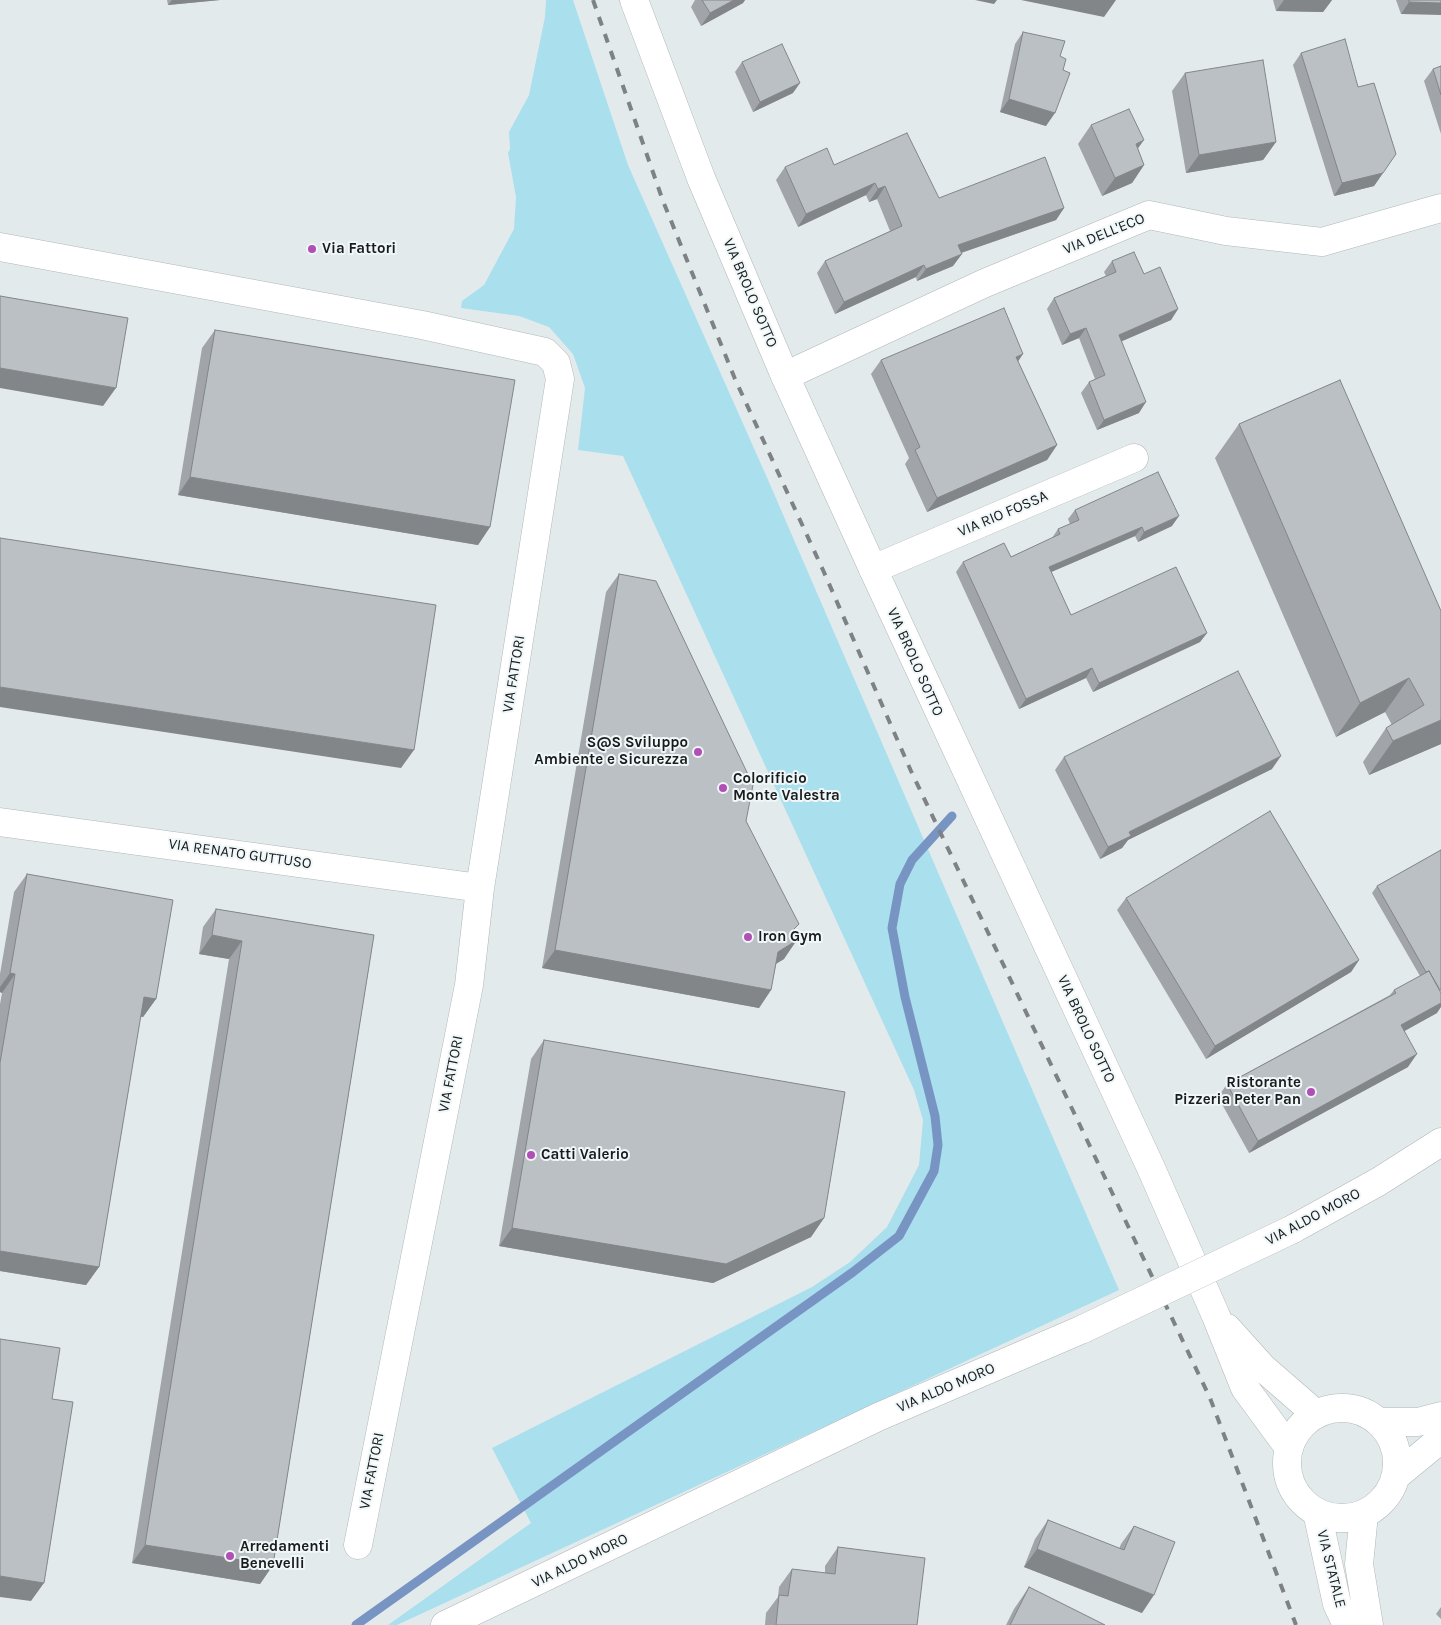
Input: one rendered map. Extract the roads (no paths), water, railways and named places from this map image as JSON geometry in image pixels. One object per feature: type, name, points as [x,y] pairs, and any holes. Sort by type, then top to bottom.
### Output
[{"type":"main road","name":"VIA BROLO SOTTO","points":[[634,0],[701,178],[785,376],[1151,1168],[1216,1316],[1244,1388],[1289,1448]]},
{"type":"main road","name":"VIA DELL'ECO","points":[[785,376],[984,283],[1149,215],[1226,231],[1322,242],[1441,208]]},
{"type":"main road","name":"VIA FATTORI","points":[[0,247],[422,325],[545,352],[556,363],[560,379],[480,888],[469,985],[358,1545]]},
{"type":"main road","name":"VIA RIO FOSSA","points":[[873,569],[1134,458]]},
{"type":"main road","name":"VIA RENATO GUTTUSO","points":[[0,822],[480,888]]},
{"type":"main road","name":"VIA ALDO MORO","points":[[445,1625],[878,1417],[1083,1329],[1293,1229],[1378,1182],[1441,1142]]},
{"type":"main road","name":"VIA BROLO SOTTO","points":[[1216,1316],[1263,1368],[1316,1414]]},
{"type":"main road","points":[[1316,1414],[1342,1408],[1368,1414],[1380,1422],[1418,1422],[1441,1416]]},
{"type":"main road","name":"VIA STATALE","points":[[1316,1414],[1299,1429],[1289,1448],[1287,1463],[1289,1478],[1295,1492],[1304,1503],[1317,1512],[1332,1517],[1349,1518],[1364,1514],[1385,1498],[1396,1476],[1395,1447],[1380,1422]]},
{"type":"main road","points":[[1396,1476],[1441,1439]]},
{"type":"main road","name":"VIA STATALE","points":[[1317,1512],[1337,1604],[1347,1625]]},
{"type":"main road","name":"VIA STATALE","points":[[1364,1514],[1359,1564],[1369,1625]]},
{"type":"waterway","points":[[356,1625],[853,1272],[899,1236],[934,1171],[938,1145],[935,1116],[905,997],[892,928],[900,884],[912,860],[952,816]]},
{"type":"railway","points":[[593,0],[663,201],[735,379],[823,570],[911,771],[1210,1398],[1296,1625]]},
{"type":"place","name":"Via Fattori","points":[[312,249]]},
{"type":"place","name":"S@S Sviluppo Ambiente e Sicurezza","points":[[698,752]]},
{"type":"place","name":"Colorificio Monte Valestra","points":[[723,788]]},
{"type":"place","name":"Iron Gym","points":[[748,937]]},
{"type":"place","name":"Ristorante Pizzeria Peter Pan","points":[[1311,1092]]},
{"type":"place","name":"Catti Valerio","points":[[531,1155]]},
{"type":"place","name":"Arredamenti Benevelli","points":[[230,1556]]}]
